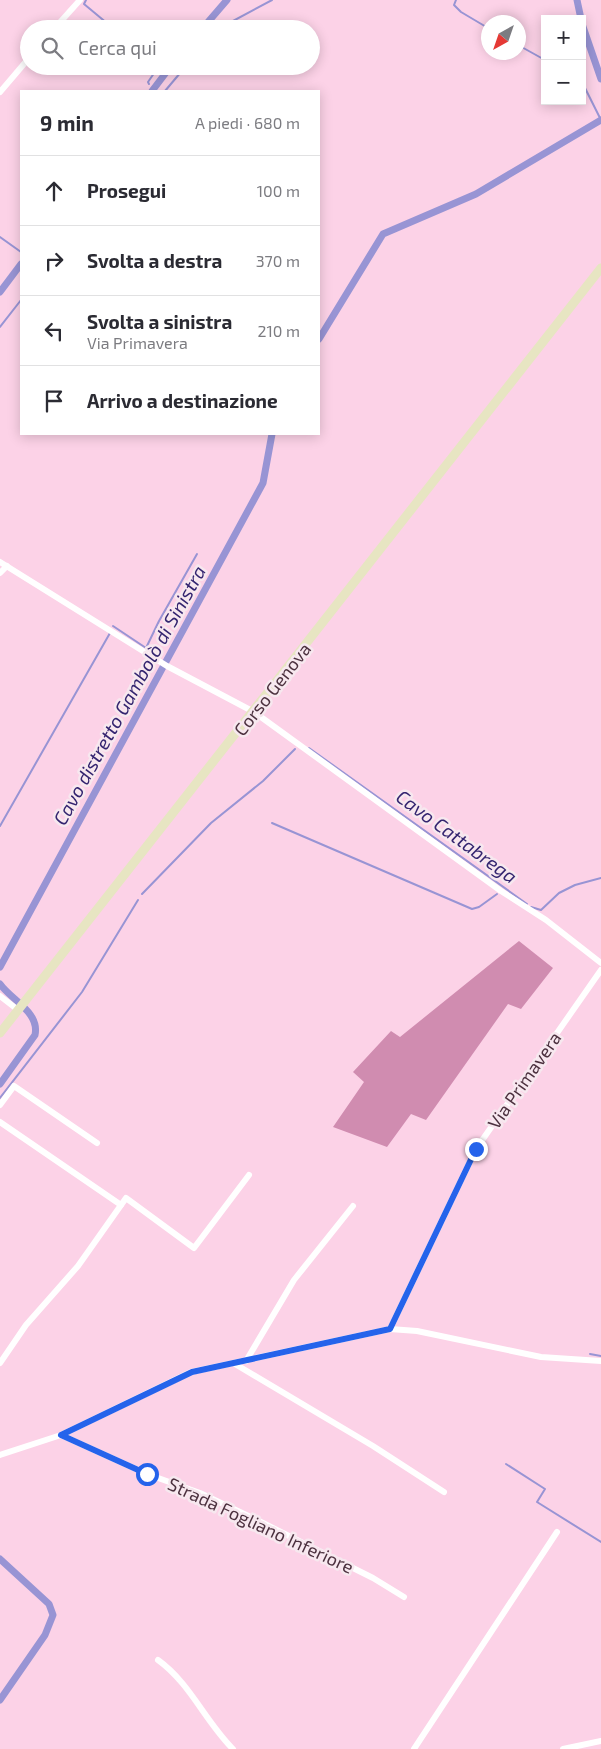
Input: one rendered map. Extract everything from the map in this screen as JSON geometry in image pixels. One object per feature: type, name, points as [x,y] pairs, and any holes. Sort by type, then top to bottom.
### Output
[{"type":"main road","name":"Corso Genova","points":[[0,1034],[601,268]]},
{"type":"street","points":[[62,20],[80,0]]},
{"type":"street","points":[[0,92],[20,69]]},
{"type":"street","points":[[0,562],[164,664],[254,712],[501,891],[546,920],[601,963]]},
{"type":"street","points":[[0,573],[7,566]]},
{"type":"street","name":"Via Primavera","points":[[390,1329],[476,1149],[601,970]]},
{"type":"street","points":[[0,996],[20,1007]]},
{"type":"street","points":[[0,1105],[14,1086],[97,1143]]},
{"type":"street","points":[[0,1122],[121,1205]]},
{"type":"street","points":[[0,1363],[26,1325],[78,1266],[126,1198],[194,1248],[249,1175]]},
{"type":"street","points":[[246,1361],[294,1280],[352,1206]]},
{"type":"street","points":[[0,1454],[61,1435],[192,1372],[390,1329],[417,1331],[540,1356],[601,1361]]},
{"type":"street","points":[[235,1364],[366,1441],[444,1492]]},
{"type":"street","name":"Strada Fogliano Inferiore","points":[[61,1435],[147,1474],[200,1493],[373,1578],[404,1597]]},
{"type":"street","points":[[414,1749],[557,1532]]},
{"type":"street","points":[[158,1660],[169,1668],[187,1689],[233,1749]]},
{"type":"street","points":[[563,1749],[601,1741]]},
{"type":"shaded area","points":[[519,941],[553,968],[521,1009],[508,1004],[426,1120],[411,1114],[387,1147],[333,1127],[364,1082],[353,1072],[391,1031],[400,1037]]},
{"type":"waterway","points":[[86,0],[84,4],[103,20]]},
{"type":"waterway","points":[[210,20],[227,0]]},
{"type":"waterway","name":"Cavo distretto Gambolò di Sinistra","points":[[235,20],[272,0]]},
{"type":"waterway","name":"Cavo distretto Gambolò di Sinistra","points":[[456,0],[454,5],[461,12],[481,24]]},
{"type":"waterway","points":[[577,0],[580,15]]},
{"type":"waterway","points":[[586,36],[601,79]]},
{"type":"waterway","name":"Cavo distretto Gambolò di Sinistra","points":[[526,49],[541,58]]},
{"type":"waterway","points":[[149,84],[148,82],[153,75]]},
{"type":"waterway","points":[[153,90],[164,75]]},
{"type":"waterway","name":"Cavo distretto Gambolò di Sinistra","points":[[166,90],[178,75]]},
{"type":"waterway","name":"Cavo distretto Gambolò di Sinistra","points":[[586,90],[601,120]]},
{"type":"waterway","name":"Cavo distretto Gambolò di Sinistra","points":[[320,337],[383,234],[476,194],[601,120]]},
{"type":"waterway","points":[[0,237],[20,251]]},
{"type":"waterway","points":[[0,292],[20,265]]},
{"type":"waterway","name":"Cavo distretto Gambolò di Sinistra","points":[[0,327],[20,301]]},
{"type":"waterway","name":"Cavo distretto Gambolò di Sinistra","points":[[0,967],[263,483],[272,435]]},
{"type":"waterway","points":[[113,626],[146,648],[197,554]]},
{"type":"waterway","points":[[0,826],[110,633]]},
{"type":"waterway","name":"Cavo Cattabrega","points":[[309,748],[527,904]]},
{"type":"waterway","name":"Cavo Cattabrega","points":[[142,894],[211,823],[263,781],[295,749]]},
{"type":"waterway","points":[[272,823],[472,909],[479,907],[497,894]]},
{"type":"waterway","name":"Cavo Cattabrega","points":[[531,907],[541,910],[559,893],[575,885],[601,878]]},
{"type":"waterway","name":"Cavo Cattabrega","points":[[0,1098],[82,992],[138,900]]},
{"type":"waterway","name":"Cavo distretto Gambolò di Sinistra","points":[[0,984],[29,1013],[35,1027],[35,1035],[0,1084]]},
{"type":"waterway","points":[[590,1354],[601,1356]]},
{"type":"waterway","points":[[506,1464],[545,1489],[537,1502],[601,1542]]},
{"type":"waterway","name":"Cavo distretto Gambolò di Sinistra","points":[[0,1559],[49,1604],[53,1615],[45,1635],[0,1700]]},
{"type":"route","points":[[147,1474],[87,1449],[61,1435],[192,1372],[390,1329],[476,1149]]}]
